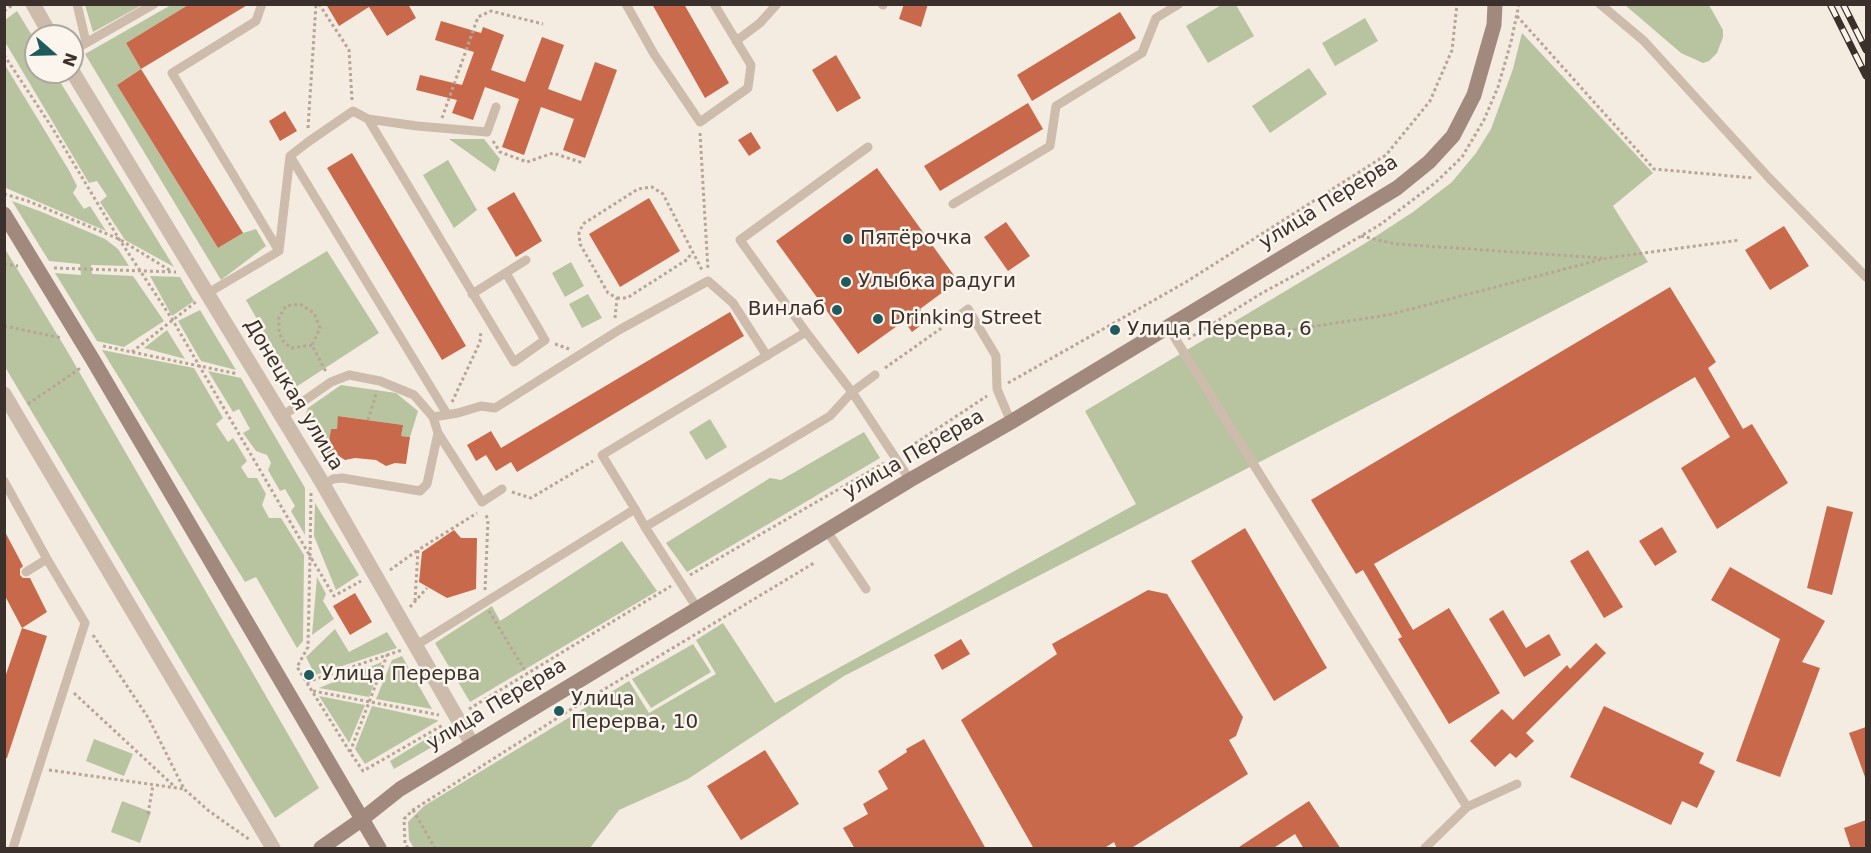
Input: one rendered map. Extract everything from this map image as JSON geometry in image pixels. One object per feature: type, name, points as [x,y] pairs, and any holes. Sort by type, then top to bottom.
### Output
[{"type":"street","points":[[33,4],[44,24]]},
{"type":"street","name":"улица Перерва","points":[[321,849],[400,789],[472,744],[1397,188],[1429,162],[1452,136],[1474,95],[1494,25],[1495,4]]},
{"type":"street","name":"Донецкая улица","points":[[80,84],[321,482],[408,648],[472,744]]},
{"type":"street","points":[[4,214],[83,342],[379,849]]},
{"type":"street","points":[[4,394],[273,849]]},
{"type":"lane","points":[[77,4],[86,42],[154,4]]},
{"type":"lane","points":[[262,4],[256,21],[172,73],[279,251]]},
{"type":"lane","points":[[626,4],[654,54],[700,122],[748,88],[751,65],[714,4]]},
{"type":"lane","points":[[736,41],[760,23],[777,4]]},
{"type":"lane","points":[[953,204],[1050,146],[1056,106],[1142,53],[1156,18],[1179,4]]},
{"type":"lane","points":[[1600,4],[1644,41],[1770,179],[1866,277]]},
{"type":"lane","points":[[279,251],[290,156],[353,111],[368,119],[487,132],[496,107]]},
{"type":"lane","points":[[368,119],[514,362],[545,340],[506,273]]},
{"type":"lane","points":[[868,147],[740,240],[852,392],[910,480]]},
{"type":"lane","points":[[290,156],[447,414]]},
{"type":"lane","points":[[208,293],[279,251]]},
{"type":"lane","points":[[472,294],[526,260]]},
{"type":"lane","points":[[433,417],[481,406],[495,408],[619,330],[708,281],[733,303],[767,356]]},
{"type":"lane","points":[[952,321],[968,309],[996,356],[997,389],[1011,422]]},
{"type":"lane","points":[[1168,327],[1467,807]]},
{"type":"lane","points":[[697,608],[602,455],[806,332]]},
{"type":"lane","points":[[281,417],[331,382],[349,375],[380,381],[414,395],[433,417],[438,433],[482,502],[502,489]]},
{"type":"lane","points":[[645,527],[830,416],[852,392],[875,375]]},
{"type":"lane","points":[[321,482],[342,478],[420,490],[429,487],[438,433]]},
{"type":"lane","points":[[4,481],[85,623],[13,849]]},
{"type":"lane","points":[[408,648],[635,509]]},
{"type":"lane","points":[[827,531],[866,589]]},
{"type":"lane","points":[[26,572],[47,560]]},
{"type":"lane","points":[[1425,849],[1467,807],[1517,784]]},
{"type":"path","points":[[4,11],[14,4]]},
{"type":"path","points":[[317,4],[349,50],[353,111]]},
{"type":"path","points":[[308,142],[317,4]]},
{"type":"path","points":[[997,389],[1186,282],[1386,155],[1430,101],[1452,50],[1456,4]]},
{"type":"path","points":[[439,128],[478,17],[491,11],[543,24]]},
{"type":"path","points":[[1517,16],[1654,169],[1770,179]]},
{"type":"path","points":[[4,56],[172,319],[334,596],[361,580],[366,590]]},
{"type":"path","points":[[700,122],[708,281]]},
{"type":"path","points":[[487,132],[500,152],[526,162],[553,153],[583,163]]},
{"type":"path","points":[[691,253],[688,259],[627,298],[617,298],[608,293],[580,244],[579,233],[583,224],[638,189],[652,187],[663,194],[689,244],[691,253],[708,281]]},
{"type":"path","points":[[4,194],[28,201],[119,239],[174,272]]},
{"type":"path","points":[[1361,236],[1396,244],[1607,258]]},
{"type":"path","points":[[1211,325],[1264,334],[1388,315],[1607,258],[1740,240]]},
{"type":"path","points":[[4,264],[195,273]]},
{"type":"path","points":[[132,352],[208,293]]},
{"type":"path","points":[[617,298],[615,323],[619,330]]},
{"type":"path","points":[[300,304],[314,313],[320,328],[312,345],[291,348],[282,340],[279,331],[279,316],[286,306],[300,304]]},
{"type":"path","points":[[447,414],[480,342],[482,309]]},
{"type":"path","points":[[875,375],[952,321]]},
{"type":"path","points":[[4,326],[259,378]]},
{"type":"path","points":[[545,340],[582,353]]},
{"type":"path","points":[[312,345],[331,382]]},
{"type":"path","points":[[15,412],[93,360]]},
{"type":"path","points":[[368,420],[380,381]]},
{"type":"path","points":[[502,489],[531,498],[602,455]]},
{"type":"path","points":[[321,482],[310,494],[308,647],[297,667],[363,771]]},
{"type":"path","points":[[388,571],[483,509],[488,520],[485,590]]},
{"type":"path","points":[[415,602],[418,550]]},
{"type":"path","points":[[408,849],[405,844],[404,819],[413,810],[573,708],[814,563]]},
{"type":"path","points":[[409,608],[427,588]]},
{"type":"path","points":[[484,603],[527,674]]},
{"type":"path","points":[[85,623],[149,719],[184,789],[209,812],[251,840]]},
{"type":"path","points":[[396,641],[408,648]]},
{"type":"path","points":[[307,682],[408,648]]},
{"type":"path","points":[[350,752],[387,655]]},
{"type":"path","points":[[65,685],[176,788]]},
{"type":"path","points":[[312,691],[440,715]]},
{"type":"path","points":[[38,768],[184,789]]},
{"type":"path","points":[[148,814],[153,785]]},
{"type":"path","points":[[413,810],[435,849]]},
{"type":"green space","points":[[85,4],[142,5],[93,32]]},
{"type":"green space","points":[[1223,4],[1236,5],[1254,36],[1208,63],[1186,26]]},
{"type":"green space","points":[[171,5],[190,5],[126,43],[141,69],[117,85],[218,248],[243,233],[256,229],[266,246],[221,280],[85,54]]},
{"type":"green space","points":[[1625,5],[1709,5],[1723,30],[1717,53],[1709,61],[1703,63],[1681,53]]},
{"type":"green space","points":[[17,11],[25,24],[24,74],[5,42],[5,20]]},
{"type":"green space","points":[[1365,18],[1378,41],[1335,66],[1322,43]]},
{"type":"green space","points":[[1522,33],[1653,173],[1613,206],[1648,262],[844,676],[688,779],[619,810],[590,848],[414,848],[409,840],[408,822],[424,806],[629,681],[649,713],[716,674],[696,640],[723,623],[775,703],[1136,504],[1085,411],[1364,244],[1413,212],[1452,182],[1476,153],[1491,129],[1513,69]]},
{"type":"green space","points":[[5,65],[70,172],[77,186],[73,193],[84,209],[90,206],[106,231],[6,188]]},
{"type":"green space","points":[[1309,68],[1327,94],[1270,133],[1252,106]]},
{"type":"green space","points":[[30,84],[61,84],[174,267],[125,240],[100,202],[107,196],[97,181],[89,183]]},
{"type":"green space","points":[[449,139],[484,139],[500,159],[495,172]]},
{"type":"green space","points":[[448,160],[477,210],[454,228],[423,175]]},
{"type":"green space","points":[[12,201],[105,239],[118,249],[129,266],[91,265],[92,274],[133,276],[164,321],[124,347],[97,341],[55,273],[81,275],[80,264],[49,261]]},
{"type":"green space","points":[[5,249],[66,349],[319,788],[275,818],[5,367]]},
{"type":"green space","points":[[327,251],[379,333],[296,387],[246,300]]},
{"type":"green space","points":[[571,262],[584,286],[565,297],[552,273]]},
{"type":"green space","points":[[150,276],[180,277],[194,301],[172,316]]},
{"type":"green space","points":[[588,294],[602,318],[582,328],[569,304]]},
{"type":"green space","points":[[200,310],[236,370],[201,361],[178,321]]},
{"type":"green space","points":[[167,330],[185,359],[144,348]]},
{"type":"green space","points":[[102,350],[194,368],[223,418],[216,424],[228,442],[233,438],[247,461],[241,467],[248,478],[257,478],[266,494],[262,505],[269,518],[281,518],[304,555],[303,641],[297,648],[256,577],[245,582]]},
{"type":"green space","points":[[208,371],[241,378],[305,488],[305,535],[291,511],[295,506],[285,489],[280,491],[268,470],[271,463],[267,455],[256,451],[243,433],[250,429],[239,409],[233,412]]},
{"type":"green space","points":[[341,385],[396,393],[418,411],[410,437],[401,436],[402,425],[339,416],[337,429],[331,429],[327,453],[305,416],[308,408]]},
{"type":"green space","points":[[710,419],[727,447],[706,460],[689,432]]},
{"type":"green space","points":[[864,432],[880,458],[687,572],[666,543],[770,478],[781,480]]},
{"type":"green space","points":[[315,503],[359,575],[336,590],[314,536]]},
{"type":"green space","points":[[622,541],[657,591],[470,702],[435,643],[492,606],[500,621]]},
{"type":"green space","points":[[317,577],[326,594],[323,601],[334,619],[312,635]]},
{"type":"green space","points":[[335,629],[349,652],[387,632],[397,648],[315,675],[306,657]]},
{"type":"green space","points":[[693,644],[711,672],[651,708],[632,679]]},
{"type":"green space","points":[[402,656],[432,709],[376,699],[392,660]]},
{"type":"green space","points":[[382,662],[369,697],[319,688]]},
{"type":"green space","points":[[319,696],[365,705],[349,743]]},
{"type":"green space","points":[[372,706],[438,721],[365,764],[355,749]]},
{"type":"green space","points":[[447,726],[446,739],[394,769],[390,761]]},
{"type":"green space","points":[[94,739],[133,754],[124,776],[86,761]]},
{"type":"green space","points":[[122,801],[151,812],[140,843],[111,832]]},
{"type":"building","points":[[190,4],[249,4],[141,69],[126,43]]},
{"type":"building","points":[[326,4],[408,4],[416,18],[387,36],[369,7],[339,26]]},
{"type":"building","points":[[652,4],[684,4],[729,83],[705,98]]},
{"type":"building","points":[[904,4],[928,4],[921,27],[899,19]]},
{"type":"building","points":[[1120,12],[1136,38],[1032,101],[1017,75]]},
{"type":"building","points":[[441,21],[481,33],[483,27],[504,35],[491,70],[525,82],[542,37],[564,45],[548,89],[581,101],[595,62],[617,70],[585,158],[563,150],[574,119],[541,107],[524,155],[502,147],[519,99],[485,87],[473,120],[452,113],[457,100],[416,90],[420,75],[462,85],[474,52],[435,40]]},
{"type":"building","points":[[836,55],[861,98],[837,112],[812,70]]},
{"type":"building","points":[[141,69],[243,233],[218,248],[117,85]]},
{"type":"building","points":[[1028,103],[1043,129],[940,191],[924,166]]},
{"type":"building","points":[[285,111],[297,131],[280,141],[269,121]]},
{"type":"building","points":[[751,132],[761,148],[749,156],[738,140]]},
{"type":"building","points":[[352,153],[466,346],[442,360],[327,168]]},
{"type":"building","points":[[877,168],[958,281],[920,309],[928,320],[912,332],[904,321],[858,354],[776,241]]},
{"type":"building","points":[[514,192],[542,241],[516,257],[487,208]]},
{"type":"building","points":[[649,198],[680,251],[620,287],[589,234]]},
{"type":"building","points":[[1006,222],[1030,256],[1008,271],[984,237]]},
{"type":"building","points":[[1784,226],[1809,266],[1770,290],[1745,250]]},
{"type":"building","points":[[1670,287],[1716,362],[1708,368],[1743,429],[1752,424],[1788,483],[1717,529],[1681,468],[1730,437],[1695,377],[1374,564],[1413,630],[1449,608],[1500,693],[1449,724],[1398,639],[1402,637],[1363,570],[1356,574],[1311,500]]},
{"type":"building","points":[[730,312],[744,336],[517,472],[511,462],[496,471],[486,455],[476,461],[467,445],[491,431],[501,448]]},
{"type":"building","points":[[338,416],[403,425],[401,436],[410,437],[406,464],[395,463],[386,466],[376,460],[355,458],[345,460],[327,453],[331,429],[337,429]]},
{"type":"building","points":[[1827,506],[1853,512],[1832,595],[1807,588]]},
{"type":"building","points":[[1662,527],[1677,552],[1655,566],[1639,541]]},
{"type":"building","points":[[1245,528],[1327,668],[1274,701],[1191,561]]},
{"type":"building","points":[[4,530],[23,566],[20,569],[20,575],[23,578],[30,578],[47,612],[22,628],[4,594]]},
{"type":"building","points":[[454,530],[461,538],[477,538],[476,589],[447,598],[419,582],[422,552]]},
{"type":"building","points":[[1588,550],[1623,607],[1604,618],[1570,561]]},
{"type":"building","points":[[1730,567],[1825,621],[1802,662],[1820,668],[1780,777],[1736,761],[1780,639],[1711,600]]},
{"type":"building","points":[[1148,590],[1167,594],[1243,717],[1236,736],[1229,740],[1248,774],[1130,849],[1117,849],[1114,842],[1103,849],[1034,849],[961,720],[1057,654],[1052,644]]},
{"type":"building","points":[[355,593],[372,622],[350,635],[333,606]]},
{"type":"building","points":[[1503,610],[1526,648],[1549,634],[1561,655],[1524,677],[1489,619]]},
{"type":"building","points":[[22,628],[47,636],[7,758],[4,758],[4,680]]},
{"type":"building","points":[[961,639],[970,654],[942,670],[934,655]]},
{"type":"building","points":[[1596,643],[1606,653],[1526,733],[1534,741],[1516,758],[1510,753],[1495,767],[1470,741],[1502,709],[1513,720],[1567,665],[1570,669]]},
{"type":"building","points":[[1604,706],[1704,753],[1699,763],[1715,771],[1697,808],[1682,801],[1671,825],[1570,777]]},
{"type":"building","points":[[1866,727],[1866,776],[1865,777],[1849,733]]},
{"type":"building","points":[[924,739],[986,849],[855,849],[843,828],[868,814],[863,804],[888,789],[878,771],[907,752],[906,749]]},
{"type":"building","points":[[765,750],[799,804],[741,840],[707,786]]},
{"type":"building","points":[[1309,801],[1341,849],[1304,849],[1295,834],[1272,849],[1236,849]]},
{"type":"building","points":[[1866,820],[1866,849],[1851,849],[1844,828]]},
{"type":"railway","points":[[1830,4],[1866,76]]},
{"type":"railway","points":[[1843,4],[1866,50]]},
{"type":"place","name":"Пятёрочка","points":[[848,239]]},
{"type":"place","name":"Улыбка радуги","points":[[846,282]]},
{"type":"place","name":"Винлаб","points":[[837,310]]},
{"type":"place","name":"Drinking Street","points":[[878,319]]},
{"type":"place","name":"Улица Перерва, 6","points":[[1115,330]]},
{"type":"place","name":"Улица Перерва","points":[[309,675]]},
{"type":"place","name":"Улица Перерва, 10","points":[[559,711]]}]
